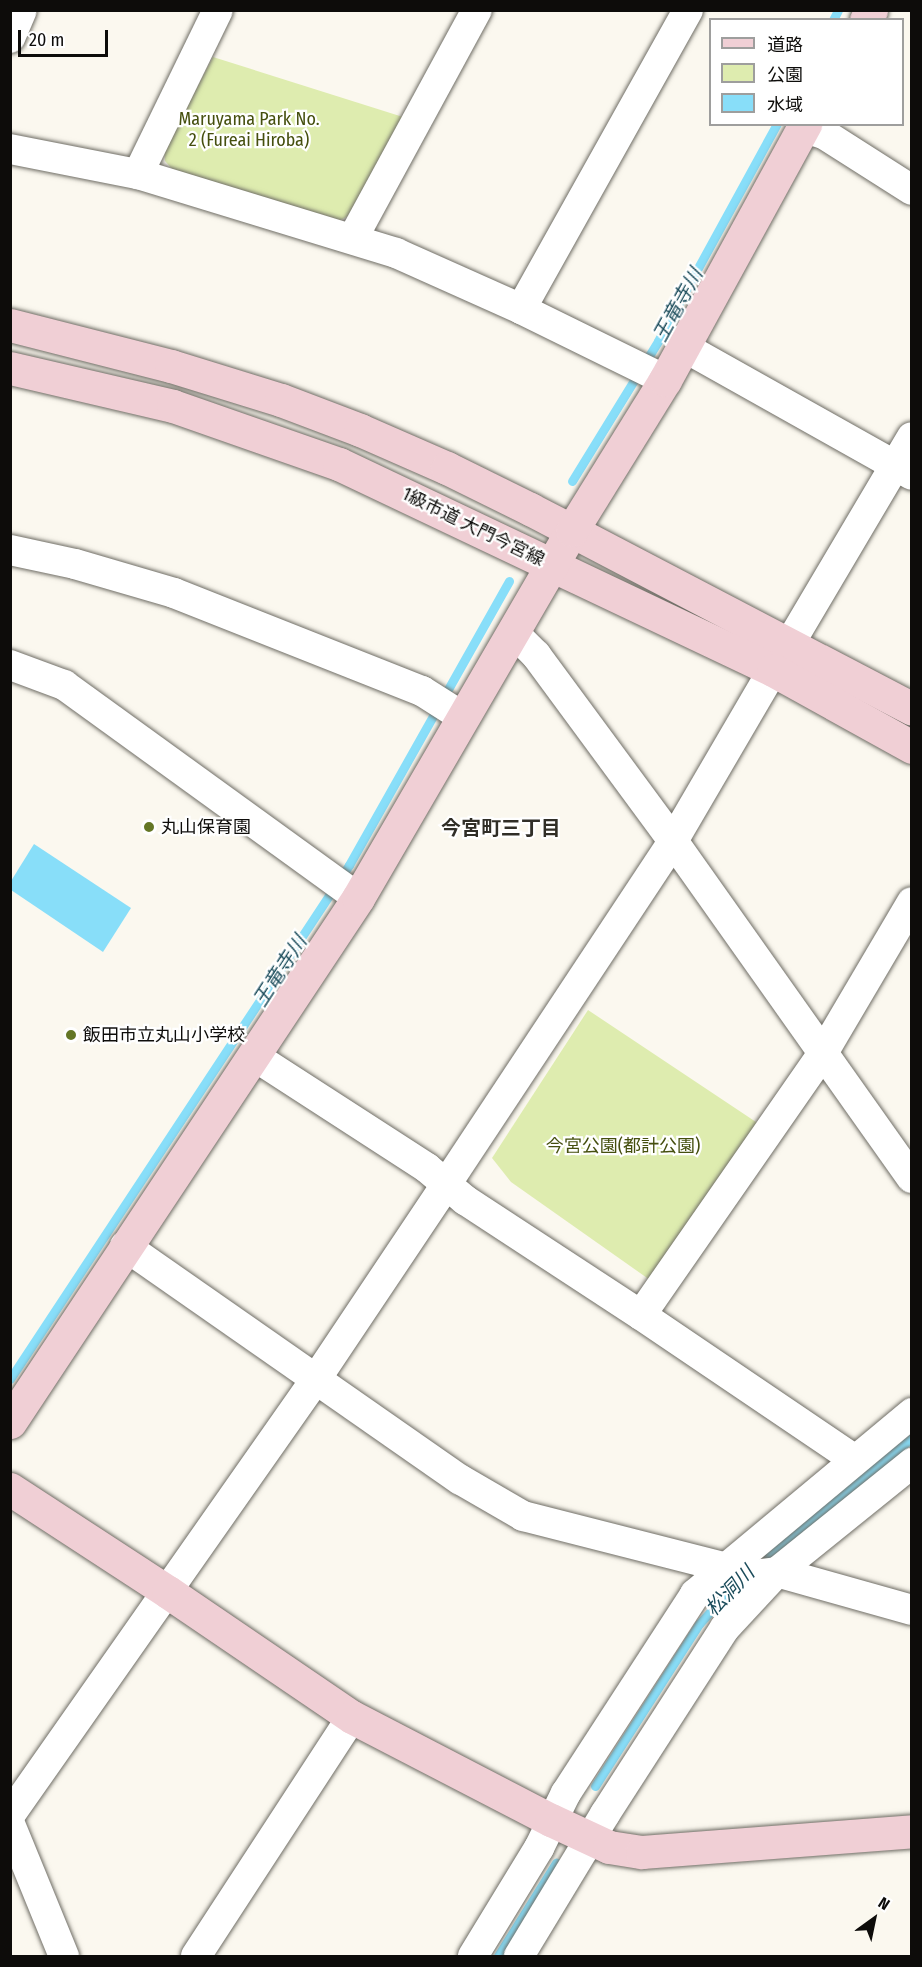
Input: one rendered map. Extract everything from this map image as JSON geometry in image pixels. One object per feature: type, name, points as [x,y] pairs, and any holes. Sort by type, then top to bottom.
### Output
[{"type":"street","points":[[10,38],[22,10]]},
{"type":"street","points":[[138,174],[218,10]]},
{"type":"street","points":[[353,238],[477,10]]},
{"type":"street","points":[[521,309],[688,10]]},
{"type":"street","points":[[10,1422],[125,1246],[254,1056],[345,888],[449,708],[513,632],[572,531],[650,372],[684,347],[804,126],[824,134],[912,190]]},
{"type":"street","points":[[10,148],[138,174],[353,238],[430,267],[650,372]]},
{"type":"street","points":[[10,325],[171,366],[281,400],[447,468],[572,531],[782,657],[912,709]]},
{"type":"street","points":[[684,347],[903,470]]},
{"type":"street","name":"1級市道 大門今宮線","points":[[10,368],[173,406],[339,464],[552,566],[782,657],[912,747]]},
{"type":"street","points":[[10,1815],[316,1379],[673,841],[782,657],[903,470],[912,437]]},
{"type":"street","points":[[10,550],[75,564],[174,593],[422,690],[449,708]]},
{"type":"street","points":[[513,632],[536,655],[673,841],[912,1178]]},
{"type":"street","points":[[10,664],[64,685],[345,888]]},
{"type":"street","points":[[641,1314],[823,1053],[912,902]]},
{"type":"street","points":[[254,1056],[447,1183],[465,1200],[641,1314],[855,1460]]},
{"type":"street","points":[[125,1246],[461,1480],[523,1516],[912,1610]]},
{"type":"street","points":[[519,1956],[725,1628],[747,1571],[855,1460],[912,1413]]},
{"type":"street","points":[[473,1956],[539,1848],[551,1820],[695,1594],[747,1571],[912,1463]]},
{"type":"street","points":[[10,1489],[168,1592],[352,1717],[551,1820],[609,1847],[642,1852],[912,1831]]},
{"type":"street","points":[[196,1956],[352,1717]]},
{"type":"street","points":[[10,1824],[64,1956]]},
{"type":"green space","name":"Maruyama Park No. 2 (Fureai Hiroba)","points":[[213,57],[403,117],[348,216],[339,221],[172,169],[165,161],[164,150]]},
{"type":"green space","name":"今宮公園(都計公園)","points":[[588,1010],[759,1124],[650,1280],[511,1182],[492,1158]]},
{"type":"water","points":[[34,844],[131,908],[103,952],[11,890],[11,881]]},
{"type":"waterway","name":"王竜寺川","points":[[834,18],[838,10]]},
{"type":"waterway","name":"王竜寺川","points":[[572,481],[658,341],[776,126]]},
{"type":"waterway","name":"王竜寺川","points":[[10,1379],[349,865],[509,581]]},
{"type":"waterway","name":"松洞川","points":[[753,1567],[912,1438]]},
{"type":"waterway","name":"松洞川","points":[[595,1786],[699,1624],[741,1578]]},
{"type":"waterway","name":"松洞川","points":[[498,1956],[556,1863]]},
{"type":"place","name":"丸山保育園","points":[[149,827]]},
{"type":"place","name":"飯田市立丸山小学校","points":[[71,1035]]},
{"type":"district","name":"今宮町三丁目","points":[[501,828]]}]
